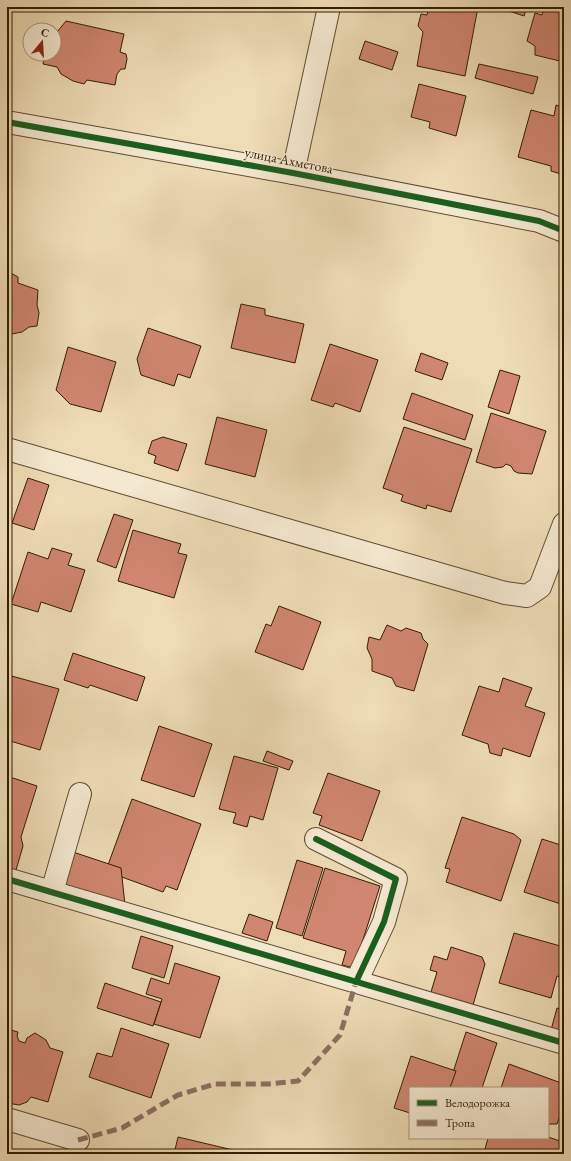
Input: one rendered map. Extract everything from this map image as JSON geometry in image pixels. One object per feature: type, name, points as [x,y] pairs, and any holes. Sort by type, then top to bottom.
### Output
[{"type":"street","points":[[294,173],[329,7]]},
{"type":"street","name":"улица Ахметова","points":[[7,122],[294,173],[538,221],[564,231]]},
{"type":"street","points":[[7,449],[505,593],[527,596],[540,587],[564,524]]},
{"type":"street","points":[[52,892],[80,794]]},
{"type":"street","points":[[316,840],[396,879],[384,922],[356,982]]},
{"type":"street","points":[[7,879],[564,1043]]},
{"type":"street","points":[[7,1119],[78,1140]]},
{"type":"building","points":[[429,7],[478,7],[465,76],[417,66],[423,32],[418,26],[421,14],[427,15]]},
{"type":"building","points":[[497,7],[527,7],[524,16]]},
{"type":"building","points":[[544,7],[564,7],[564,62],[535,55],[535,46],[527,41],[535,13],[542,15]]},
{"type":"building","points":[[66,21],[124,34],[120,52],[126,54],[127,59],[125,69],[121,69],[117,74],[115,85],[87,80],[84,84],[73,81],[61,74],[57,67],[43,64],[43,62],[62,62],[62,26]]},
{"type":"building","points":[[365,41],[398,52],[392,70],[359,59]]},
{"type":"building","points":[[479,64],[538,77],[533,94],[475,78]]},
{"type":"building","points":[[419,84],[466,96],[456,136],[429,128],[430,122],[411,117]]},
{"type":"building","points":[[556,105],[564,108],[564,175],[551,171],[551,166],[518,157],[531,110],[554,116]]},
{"type":"building","points":[[7,271],[18,277],[18,283],[38,290],[37,305],[39,313],[37,326],[29,327],[22,332],[7,335]]},
{"type":"building","points":[[241,304],[265,309],[265,315],[304,324],[295,363],[231,348]]},
{"type":"building","points":[[148,328],[201,346],[190,378],[178,374],[174,386],[141,375],[137,359]]},
{"type":"building","points":[[330,344],[378,360],[360,412],[335,403],[333,407],[311,400]]},
{"type":"building","points":[[68,347],[116,362],[101,412],[70,404],[56,390]]},
{"type":"building","points":[[421,353],[448,363],[442,380],[415,371]]},
{"type":"building","points":[[500,370],[520,376],[509,414],[488,407]]},
{"type":"building","points":[[412,393],[473,415],[465,440],[403,419]]},
{"type":"building","points":[[491,413],[546,431],[532,474],[518,473],[514,471],[511,466],[506,464],[503,467],[495,468],[476,462]]},
{"type":"building","points":[[217,417],[267,430],[255,477],[205,464]]},
{"type":"building","points":[[404,427],[472,449],[451,512],[427,505],[426,509],[401,501],[403,495],[383,488]]},
{"type":"building","points":[[163,437],[187,444],[178,471],[154,463],[156,456],[148,453],[152,441]]},
{"type":"building","points":[[28,478],[49,485],[34,530],[12,523]]},
{"type":"building","points":[[114,514],[133,520],[116,568],[97,561]]},
{"type":"building","points":[[133,530],[181,544],[178,553],[187,555],[174,598],[118,581]]},
{"type":"building","points":[[52,548],[72,554],[68,565],[85,570],[71,612],[41,602],[38,612],[11,604],[28,552],[48,559]]},
{"type":"building","points":[[279,606],[321,622],[303,670],[255,652],[266,624],[271,626]]},
{"type":"building","points":[[387,625],[401,631],[406,628],[421,633],[423,639],[428,644],[414,691],[396,686],[392,678],[372,671],[372,659],[367,648],[369,637],[380,640]]},
{"type":"building","points":[[564,637],[564,651],[560,650]]},
{"type":"building","points":[[73,653],[145,677],[137,701],[90,685],[88,688],[64,680]]},
{"type":"building","points":[[8,675],[59,689],[40,750],[7,740]]},
{"type":"building","points":[[503,678],[532,688],[525,706],[545,713],[530,757],[503,748],[501,756],[490,753],[488,744],[462,735],[479,686],[499,692]]},
{"type":"building","points":[[159,726],[212,744],[194,797],[141,780]]},
{"type":"building","points":[[267,751],[293,761],[289,770],[263,761]]},
{"type":"building","points":[[234,756],[278,768],[263,820],[250,816],[247,827],[233,823],[236,813],[219,809]]},
{"type":"building","points":[[328,773],[380,791],[362,841],[319,825],[322,816],[313,813]]},
{"type":"building","points":[[7,776],[37,786],[21,837],[23,846],[16,870],[7,867]]},
{"type":"building","points":[[132,799],[201,824],[177,890],[166,886],[163,892],[119,876],[120,870],[108,865]]},
{"type":"building","points":[[462,817],[514,834],[521,840],[501,901],[446,882],[450,869],[445,868]]},
{"type":"building","points":[[542,839],[564,846],[564,905],[524,892]]},
{"type":"building","points":[[73,852],[121,868],[125,905],[62,885]]},
{"type":"building","points":[[297,860],[323,868],[302,936],[276,928]]},
{"type":"building","points":[[325,868],[380,886],[354,968],[342,965],[346,951],[303,938]]},
{"type":"building","points":[[249,914],[273,922],[267,941],[242,933]]},
{"type":"building","points":[[514,933],[564,947],[564,978],[557,976],[551,998],[499,983]]},
{"type":"building","points":[[141,936],[173,946],[164,978],[132,968]]},
{"type":"building","points":[[451,947],[482,957],[485,964],[473,1005],[431,992],[437,972],[430,970],[434,956],[447,960]]},
{"type":"building","points":[[175,963],[220,977],[200,1038],[154,1024],[162,999],[146,994],[151,978],[169,984]]},
{"type":"building","points":[[105,983],[161,1002],[153,1026],[97,1008]]},
{"type":"building","points":[[557,1008],[564,1010],[564,1034],[551,1030]]},
{"type":"building","points":[[121,1028],[169,1044],[151,1098],[89,1077],[97,1053],[112,1057]]},
{"type":"building","points":[[7,1029],[18,1032],[17,1036],[19,1041],[25,1043],[27,1038],[35,1033],[46,1040],[50,1048],[63,1052],[48,1102],[31,1097],[27,1102],[19,1105],[7,1103]]},
{"type":"building","points":[[466,1032],[497,1043],[482,1087],[448,1087]]},
{"type":"building","points":[[411,1056],[456,1071],[450,1087],[409,1087],[409,1113],[394,1108]]},
{"type":"building","points":[[509,1064],[564,1084],[564,1105],[557,1124],[549,1124],[549,1087],[501,1087]]},
{"type":"building","points":[[178,1137],[233,1150],[232,1154],[174,1154]]},
{"type":"building","points":[[549,1137],[563,1142],[560,1154],[484,1153],[488,1139],[549,1139]]},
{"type":"building","points":[[412,1149],[426,1154],[410,1154]]},
{"type":"marked path","points":[[78,1140],[122,1128],[178,1095],[215,1084],[268,1084],[298,1081],[340,1035],[356,982]]},
{"type":"cycle path","points":[[7,122],[293,173],[539,221],[564,231]]},
{"type":"cycle path","points":[[316,839],[396,879],[384,922],[356,982]]},
{"type":"cycle path","points":[[7,879],[564,1043]]}]
